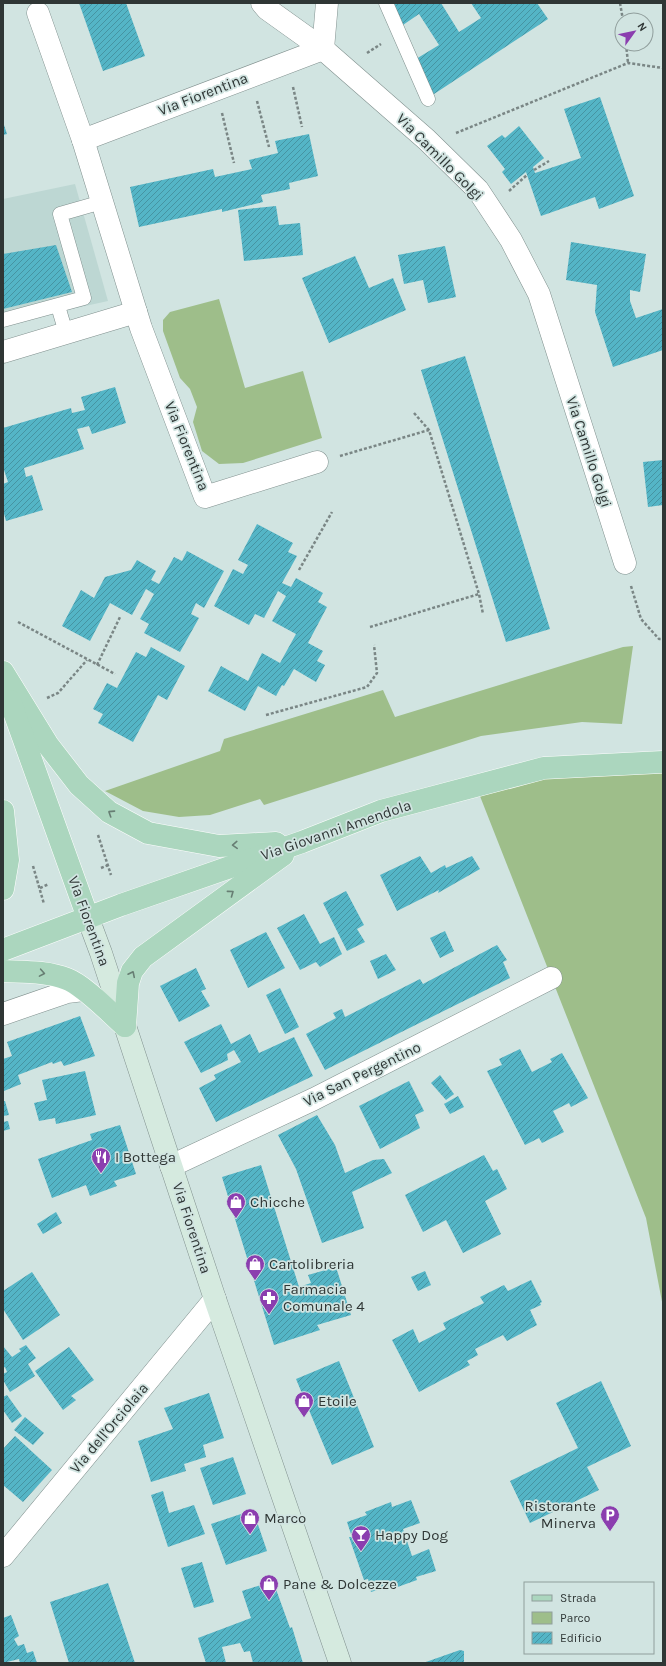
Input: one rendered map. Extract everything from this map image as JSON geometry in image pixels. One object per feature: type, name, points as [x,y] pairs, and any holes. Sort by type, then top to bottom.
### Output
[{"type":"main road","points":[[3,672],[48,745],[79,785],[109,812],[148,833],[219,846],[302,842]]},
{"type":"main road","name":"Via Fiorentina","points":[[3,681],[101,953],[215,1299],[340,1663]]},
{"type":"main road","name":"Via Giovanni Amendola","points":[[3,950],[88,918],[302,842],[382,811],[544,768],[663,762]]},
{"type":"main road","points":[[3,811],[8,860],[3,889]]},
{"type":"main road","points":[[125,1026],[128,983],[132,971],[143,957],[302,842]]},
{"type":"main road","points":[[3,971],[38,972],[68,979],[75,991],[125,1026]]},
{"type":"street","name":"Via Camillo Golgi","points":[[262,3],[268,9],[324,49],[427,140],[478,190],[511,240],[539,294],[625,563]]},
{"type":"street","points":[[324,49],[327,3]]},
{"type":"street","name":"Via Fiorentina","points":[[36,8],[83,140],[136,312],[205,497],[317,462]]},
{"type":"street","name":"Via Fiorentina","points":[[83,140],[324,49]]},
{"type":"street","points":[[3,352],[136,312]]},
{"type":"street","name":"Via San Pergentino","points":[[171,1166],[321,1095],[551,978]]},
{"type":"street","points":[[3,1014],[75,991]]},
{"type":"street","name":"Via dell'Orciolaia","points":[[4,1552],[215,1299]]},
{"type":"lane","points":[[386,3],[428,99]]},
{"type":"lane","points":[[3,320],[84,298],[60,214],[102,202]]},
{"type":"lane","points":[[58,306],[66,334]]},
{"type":"path","points":[[627,52],[628,63]]},
{"type":"path","points":[[450,135],[628,63],[663,68]]},
{"type":"path","points":[[293,87],[302,127]]},
{"type":"path","points":[[257,99],[269,148]]},
{"type":"path","points":[[221,111],[234,163]]},
{"type":"path","points":[[534,170],[548,161]]},
{"type":"path","points":[[504,195],[527,175]]},
{"type":"path","points":[[414,413],[429,430],[479,594],[483,614]]},
{"type":"path","points":[[317,462],[429,430]]},
{"type":"path","points":[[299,570],[332,512]]},
{"type":"path","points":[[625,563],[641,618],[659,639],[663,639]]},
{"type":"path","points":[[370,627],[479,594]]},
{"type":"path","points":[[97,665],[120,617]]},
{"type":"path","points":[[18,622],[115,674]]},
{"type":"path","points":[[266,715],[367,687],[377,673],[374,645]]},
{"type":"path","points":[[44,699],[58,694],[87,660]]},
{"type":"path","points":[[98,833],[111,875]]},
{"type":"path","points":[[32,865],[44,904]]},
{"type":"path","points":[[101,868],[108,865]]},
{"type":"path","points":[[40,888],[50,884]]},
{"type":"shaded area","points":[[75,184],[108,301],[3,324],[3,199]]},
{"type":"green space","points":[[219,299],[245,388],[303,371],[322,438],[243,463],[219,464],[202,451],[193,422],[197,407],[190,389],[180,378],[163,331],[163,320],[170,312]]},
{"type":"green space","points":[[633,646],[622,724],[582,722],[481,736],[264,805],[260,799],[210,815],[179,817],[143,811],[105,791],[220,751],[224,739],[383,690],[395,717],[623,647]]},
{"type":"green space","points":[[663,762],[663,1307],[646,1218],[476,786]]},
{"type":"building","points":[[79,3],[126,3],[145,56],[103,71]]},
{"type":"building","points":[[390,3],[441,3],[459,32],[481,18],[471,3],[537,3],[548,19],[431,96],[416,59],[439,45],[419,14],[400,27]]},
{"type":"building","points":[[600,97],[634,196],[599,209],[595,197],[541,216],[526,172],[511,184],[502,172],[505,169],[487,146],[502,135],[505,138],[519,126],[544,158],[533,167],[535,173],[581,158],[564,109]]},
{"type":"building","points":[[3,122],[7,134],[3,135]]},
{"type":"building","points":[[309,134],[318,176],[289,183],[290,189],[261,195],[263,202],[222,212],[222,209],[139,227],[130,187],[213,169],[215,177],[252,169],[249,160],[278,153],[275,141]]},
{"type":"building","points":[[276,206],[279,225],[300,223],[303,255],[244,261],[238,210]]},
{"type":"building","points":[[571,242],[646,254],[640,292],[630,290],[630,301],[636,318],[663,309],[663,350],[613,367],[595,312],[597,285],[566,280]]},
{"type":"building","points":[[56,245],[72,292],[3,309],[3,254]]},
{"type":"building","points":[[445,246],[456,297],[428,303],[423,280],[404,284],[398,255]]},
{"type":"building","points":[[355,256],[369,288],[393,278],[406,310],[329,343],[302,278]]},
{"type":"building","points":[[465,356],[550,629],[506,642],[421,370]]},
{"type":"building","points":[[115,387],[126,423],[92,434],[89,426],[77,429],[84,449],[24,468],[26,477],[32,475],[43,510],[6,521],[3,510],[3,484],[8,482],[3,470],[3,428],[71,408],[72,413],[85,410],[81,397]]},
{"type":"building","points":[[663,460],[663,505],[648,507],[643,462]]},
{"type":"building","points":[[257,524],[293,543],[288,552],[297,556],[282,583],[291,587],[296,578],[323,593],[318,602],[327,607],[308,643],[323,651],[317,661],[325,665],[316,682],[294,669],[276,696],[258,686],[245,711],[208,691],[221,666],[248,681],[262,653],[280,663],[296,634],[272,621],[286,596],[278,591],[264,618],[255,614],[249,625],[214,606],[233,569],[243,574],[248,565],[238,560]]},
{"type":"building","points":[[187,551],[224,571],[204,608],[196,603],[191,614],[199,618],[180,652],[144,633],[149,624],[140,619],[154,594],[146,589],[132,615],[110,603],[90,641],[62,626],[81,590],[94,598],[105,577],[131,570],[137,560],[156,571],[151,580],[159,584],[174,557],[182,561]]},
{"type":"building","points":[[151,647],[185,666],[167,700],[158,695],[133,742],[98,723],[103,714],[93,709],[107,683],[117,688],[136,652],[146,657]]},
{"type":"building","points":[[420,856],[431,873],[445,865],[446,868],[472,856],[480,869],[438,893],[439,890],[397,911],[380,875]]},
{"type":"building","points":[[346,891],[364,925],[357,929],[365,942],[347,951],[323,903]]},
{"type":"building","points":[[304,914],[320,944],[334,937],[342,954],[320,967],[316,962],[300,970],[277,928]]},
{"type":"building","points":[[445,931],[454,951],[440,958],[430,938]]},
{"type":"building","points":[[266,932],[285,968],[248,988],[230,950]]},
{"type":"building","points":[[497,945],[507,960],[503,962],[510,978],[325,1070],[306,1034],[336,1018],[333,1013],[342,1009],[345,1017],[420,979],[423,984]]},
{"type":"building","points":[[386,954],[396,970],[378,979],[370,961]]},
{"type":"building","points":[[196,968],[206,989],[201,991],[210,1006],[179,1022],[160,986]]},
{"type":"building","points":[[280,988],[299,1027],[285,1034],[266,995]]},
{"type":"building","points":[[80,1016],[95,1056],[64,1066],[61,1061],[53,1064],[52,1062],[18,1075],[21,1084],[4,1091],[3,1059],[12,1056],[7,1042]]},
{"type":"building","points":[[221,1024],[231,1044],[250,1034],[259,1053],[294,1037],[313,1076],[216,1122],[199,1088],[216,1079],[214,1075],[241,1062],[234,1050],[227,1054],[228,1060],[201,1073],[184,1042]]},
{"type":"building","points":[[520,1049],[532,1072],[552,1062],[550,1059],[562,1053],[588,1098],[571,1107],[569,1103],[553,1111],[564,1132],[542,1143],[539,1138],[525,1145],[487,1071],[502,1065],[499,1059]]},
{"type":"building","points":[[85,1071],[96,1115],[56,1124],[55,1118],[39,1121],[34,1103],[47,1100],[42,1080]]},
{"type":"building","points":[[440,1075],[454,1094],[446,1100],[431,1083]]},
{"type":"building","points":[[409,1081],[424,1111],[415,1115],[420,1128],[380,1149],[359,1106]]},
{"type":"building","points":[[458,1096],[464,1107],[450,1114],[444,1104]]},
{"type":"building","points":[[3,1101],[5,1101],[9,1115],[3,1116]]},
{"type":"building","points":[[317,1115],[335,1145],[345,1173],[373,1160],[384,1159],[392,1173],[352,1192],[364,1228],[322,1243],[296,1169],[278,1135]]},
{"type":"building","points":[[8,1121],[10,1129],[3,1131],[3,1122]]},
{"type":"building","points":[[120,1125],[136,1174],[114,1181],[117,1186],[90,1196],[86,1185],[52,1198],[38,1159],[92,1140],[90,1134]]},
{"type":"building","points":[[484,1155],[493,1171],[497,1169],[507,1189],[485,1201],[501,1234],[463,1253],[446,1220],[423,1232],[405,1195]]},
{"type":"building","points":[[261,1165],[299,1287],[311,1283],[308,1275],[336,1267],[351,1315],[317,1325],[320,1330],[274,1345],[222,1177]]},
{"type":"building","points":[[56,1212],[62,1223],[43,1234],[37,1224]]},
{"type":"building","points":[[425,1271],[431,1285],[418,1291],[411,1277]]},
{"type":"building","points":[[32,1272],[60,1315],[23,1340],[3,1309],[3,1291]]},
{"type":"building","points":[[531,1280],[542,1302],[540,1303],[541,1305],[530,1310],[537,1325],[507,1341],[503,1335],[475,1349],[478,1355],[467,1361],[470,1365],[419,1392],[392,1340],[413,1329],[419,1343],[446,1329],[443,1323],[484,1303],[480,1297],[504,1285],[508,1291]]},
{"type":"building","points":[[26,1345],[36,1358],[28,1364],[35,1376],[10,1392],[3,1380],[3,1374],[7,1372],[5,1367],[3,1368],[3,1346],[12,1357],[21,1351],[19,1349]]},
{"type":"building","points":[[69,1347],[94,1380],[71,1396],[76,1400],[63,1410],[35,1371]]},
{"type":"building","points":[[339,1361],[374,1447],[332,1465],[296,1379]]},
{"type":"building","points":[[601,1381],[631,1446],[587,1467],[599,1490],[530,1523],[510,1481],[578,1448],[556,1403]]},
{"type":"building","points":[[209,1393],[224,1438],[203,1445],[206,1457],[184,1464],[186,1471],[151,1482],[138,1441],[173,1429],[164,1408]]},
{"type":"building","points":[[7,1395],[22,1416],[12,1423],[3,1410],[3,1397]]},
{"type":"building","points":[[25,1417],[44,1433],[33,1445],[14,1430]]},
{"type":"building","points":[[15,1436],[52,1470],[23,1502],[3,1485],[3,1449]]},
{"type":"building","points":[[233,1457],[246,1494],[213,1505],[200,1468]]},
{"type":"building","points":[[163,1491],[169,1513],[194,1505],[205,1534],[168,1547],[151,1495]]},
{"type":"building","points":[[411,1500],[420,1523],[403,1529],[412,1556],[429,1549],[436,1571],[416,1577],[417,1580],[392,1589],[390,1586],[371,1592],[368,1579],[364,1580],[349,1537],[352,1537],[347,1522],[367,1515],[365,1512],[391,1502],[392,1507]]},
{"type":"building","points":[[253,1510],[267,1551],[226,1565],[211,1524]]},
{"type":"building","points":[[202,1562],[214,1602],[194,1608],[181,1568]]},
{"type":"building","points":[[273,1581],[290,1628],[292,1627],[303,1663],[253,1663],[250,1651],[244,1652],[240,1643],[222,1647],[226,1663],[206,1663],[198,1638],[251,1618],[242,1591]]},
{"type":"building","points":[[108,1583],[135,1663],[69,1663],[50,1602]]},
{"type":"building","points":[[11,1615],[19,1636],[14,1639],[18,1646],[24,1644],[27,1653],[33,1651],[37,1663],[20,1663],[19,1659],[3,1663],[3,1618]]},
{"type":"building","points":[[460,1650],[464,1651],[464,1663],[423,1663]]},
{"type":"place","name":"I Bottega","points":[[101,1174]]},
{"type":"place","name":"Chicche","points":[[236,1219]]},
{"type":"place","name":"Cartolibreria","points":[[255,1281]]},
{"type":"place","name":"Farmacia Comunale 4","points":[[269,1315]]},
{"type":"place","name":"Etoile","points":[[304,1418]]},
{"type":"place","name":"Ristorante Minerva","points":[[610,1532]]},
{"type":"place","name":"Marco","points":[[250,1535]]},
{"type":"place","name":"Happy Dog","points":[[361,1552]]},
{"type":"place","name":"Pane & Dolcezze","points":[[269,1601]]}]
